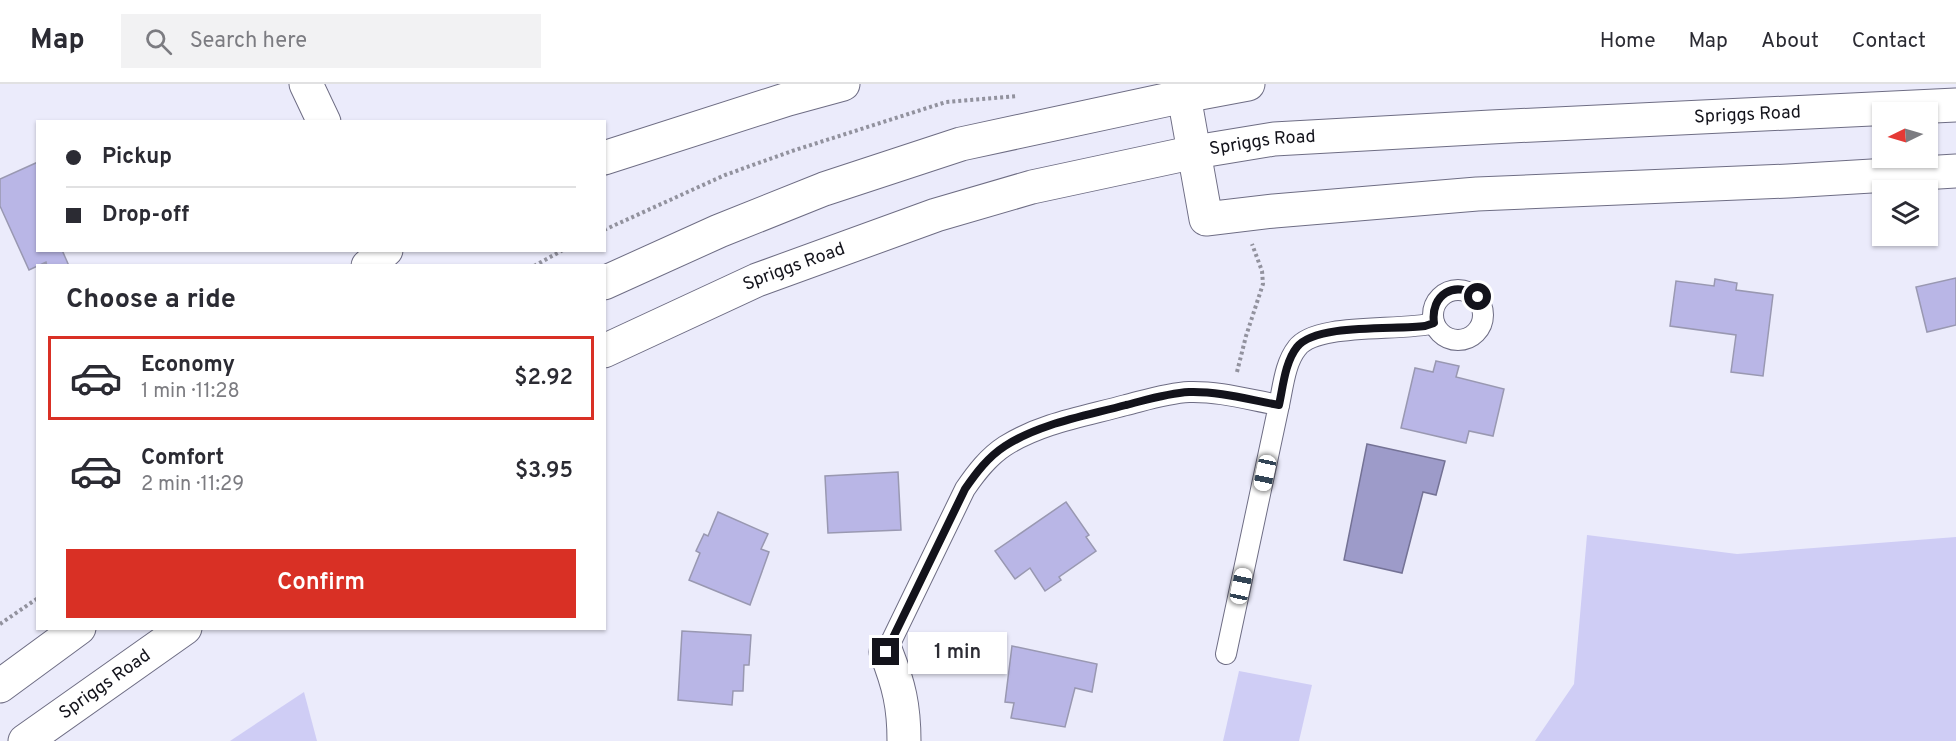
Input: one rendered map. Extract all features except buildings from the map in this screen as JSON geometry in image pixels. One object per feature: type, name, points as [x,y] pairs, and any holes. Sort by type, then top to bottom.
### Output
[{"type":"main road","points":[[306,84],[323,120]]},
{"type":"main road","points":[[606,157],[788,99],[843,84]]},
{"type":"main road","points":[[606,282],[719,231],[824,189],[961,144],[1180,88],[1248,84]]},
{"type":"main road","points":[[1180,88],[1195,152],[1206,219],[1477,194],[1788,181],[1956,171]]},
{"type":"main road","name":"Spriggs Road","points":[[606,350],[757,280],[925,218],[1032,187],[1195,152],[1274,139],[1956,105]]},
{"type":"main road","points":[[370,264],[384,252]]},
{"type":"main road","points":[[0,686],[76,630]]},
{"type":"main road","name":"Spriggs Road","points":[[25,741],[182,630]]},
{"type":"main road","points":[[886,652],[898,684],[904,715],[903,741]]},
{"type":"lane","points":[[1226,654],[1279,405],[1290,361],[1298,347],[1304,341],[1317,335],[1412,328],[1434,323]]},
{"type":"lane","points":[[886,652],[965,489],[975,474],[1004,447],[1022,437],[1066,421],[1165,395],[1188,392],[1212,393],[1279,405]]},
{"type":"path","points":[[606,229],[725,175],[817,142],[946,102],[1025,95]]},
{"type":"path","points":[[1237,373],[1263,284],[1263,276],[1241,215]]},
{"type":"path","points":[[538,264],[559,252]]},
{"type":"path","points":[[0,624],[36,599]]},
{"type":"shaded area","points":[[1367,444],[1445,461],[1436,495],[1423,492],[1402,573],[1344,560]]},
{"type":"shaded area","points":[[1587,535],[1737,554],[1956,537],[1956,741],[1535,741],[1574,684]]},
{"type":"shaded area","points":[[1239,671],[1312,685],[1299,741],[1223,741]]},
{"type":"shaded area","points":[[304,692],[317,741],[230,741]]},
{"type":"route","points":[[886,652],[965,489],[975,474],[1004,447],[1022,437],[1066,421],[1165,395],[1188,392],[1212,393],[1279,405],[1293,353],[1304,341],[1317,335],[1335,332],[1425,326],[1434,323],[1434,306],[1446,292],[1462,289],[1478,297]]}]
